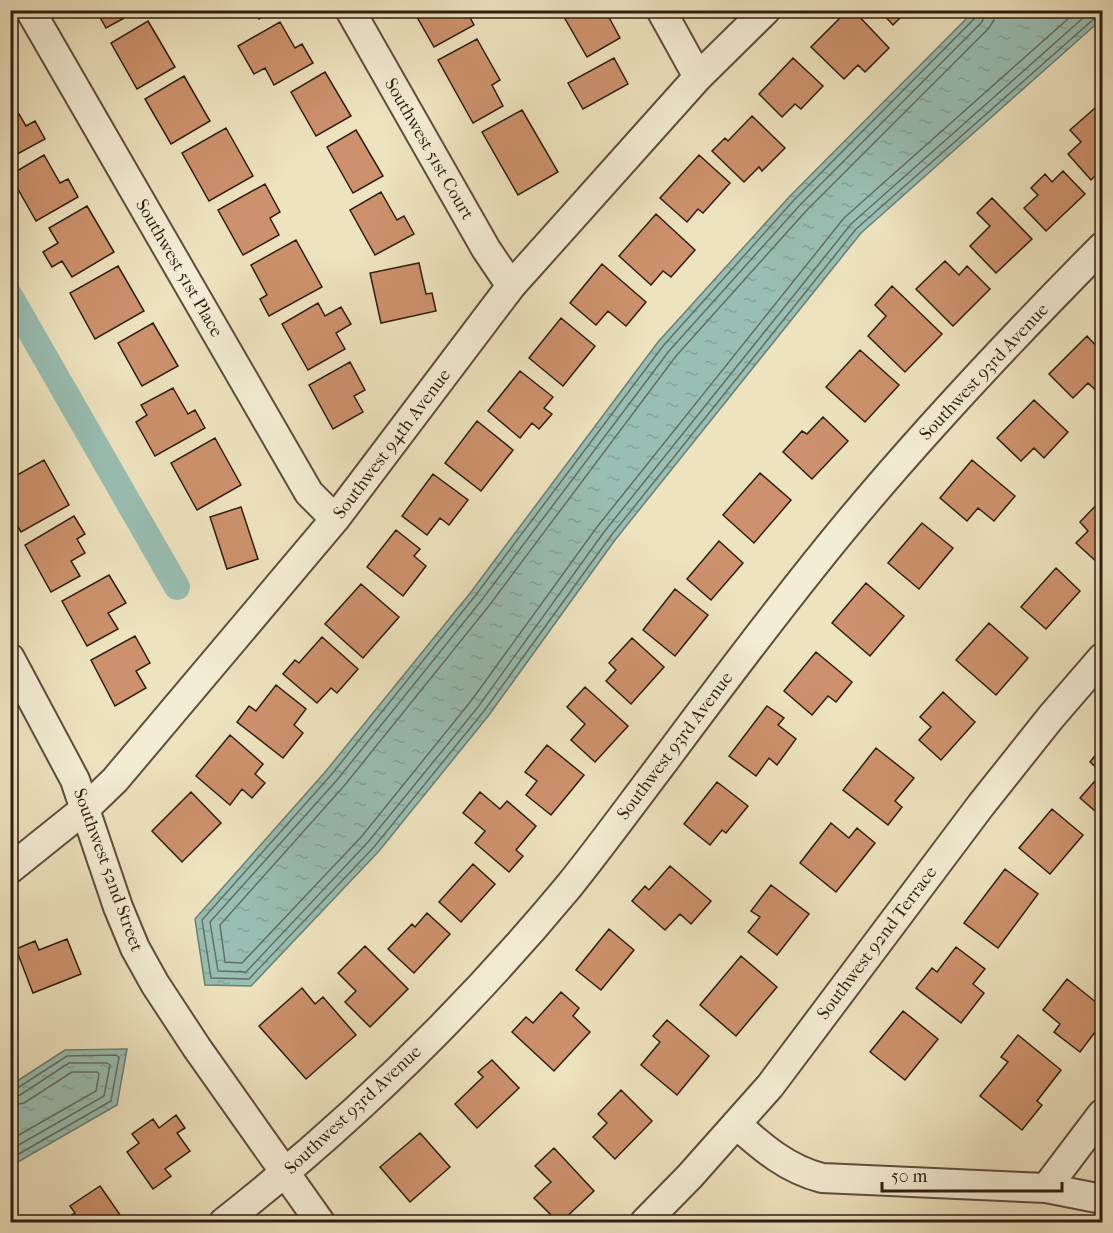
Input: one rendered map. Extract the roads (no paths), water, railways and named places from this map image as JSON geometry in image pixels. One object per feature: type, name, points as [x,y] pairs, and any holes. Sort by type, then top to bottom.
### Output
[{"type":"street","name":"Southwest 51st Place","points":[[30,10],[309,493],[335,519]]},
{"type":"street","name":"Southwest 51st Court","points":[[350,10],[486,249],[511,286]]},
{"type":"street","points":[[661,10],[698,77]]},
{"type":"street","name":"Southwest 94th Avenue","points":[[10,869],[86,808],[115,780],[335,519],[511,286],[698,77],[766,10]]},
{"type":"street","name":"Southwest 93rd Avenue","points":[[224,1222],[285,1174],[335,1130],[405,1063],[501,964],[569,885],[816,562],[925,434],[1102,247]]},
{"type":"street","name":"Southwest 52nd Street","points":[[10,658],[66,760],[86,808],[118,907],[135,948],[155,984],[197,1048],[320,1222]]},
{"type":"street","name":"Southwest 92nd Terrace","points":[[645,1222],[770,1086],[988,796],[1102,658]]},
{"type":"street","points":[[1046,1188],[1102,1114]]},
{"type":"street","points":[[736,1124],[769,1153],[788,1166],[804,1174],[822,1178],[1046,1188],[1102,1199]]},
{"type":"water","points":[[975,10],[1102,11],[1102,19],[861,233],[615,540],[489,715],[379,851],[251,986],[205,985],[195,919],[326,771],[471,592],[658,342],[790,196]]},
{"type":"water","points":[[127,1049],[117,1105],[11,1166],[11,1085],[65,1050]]},
{"type":"waterway","points":[[10,296],[177,587]]}]
